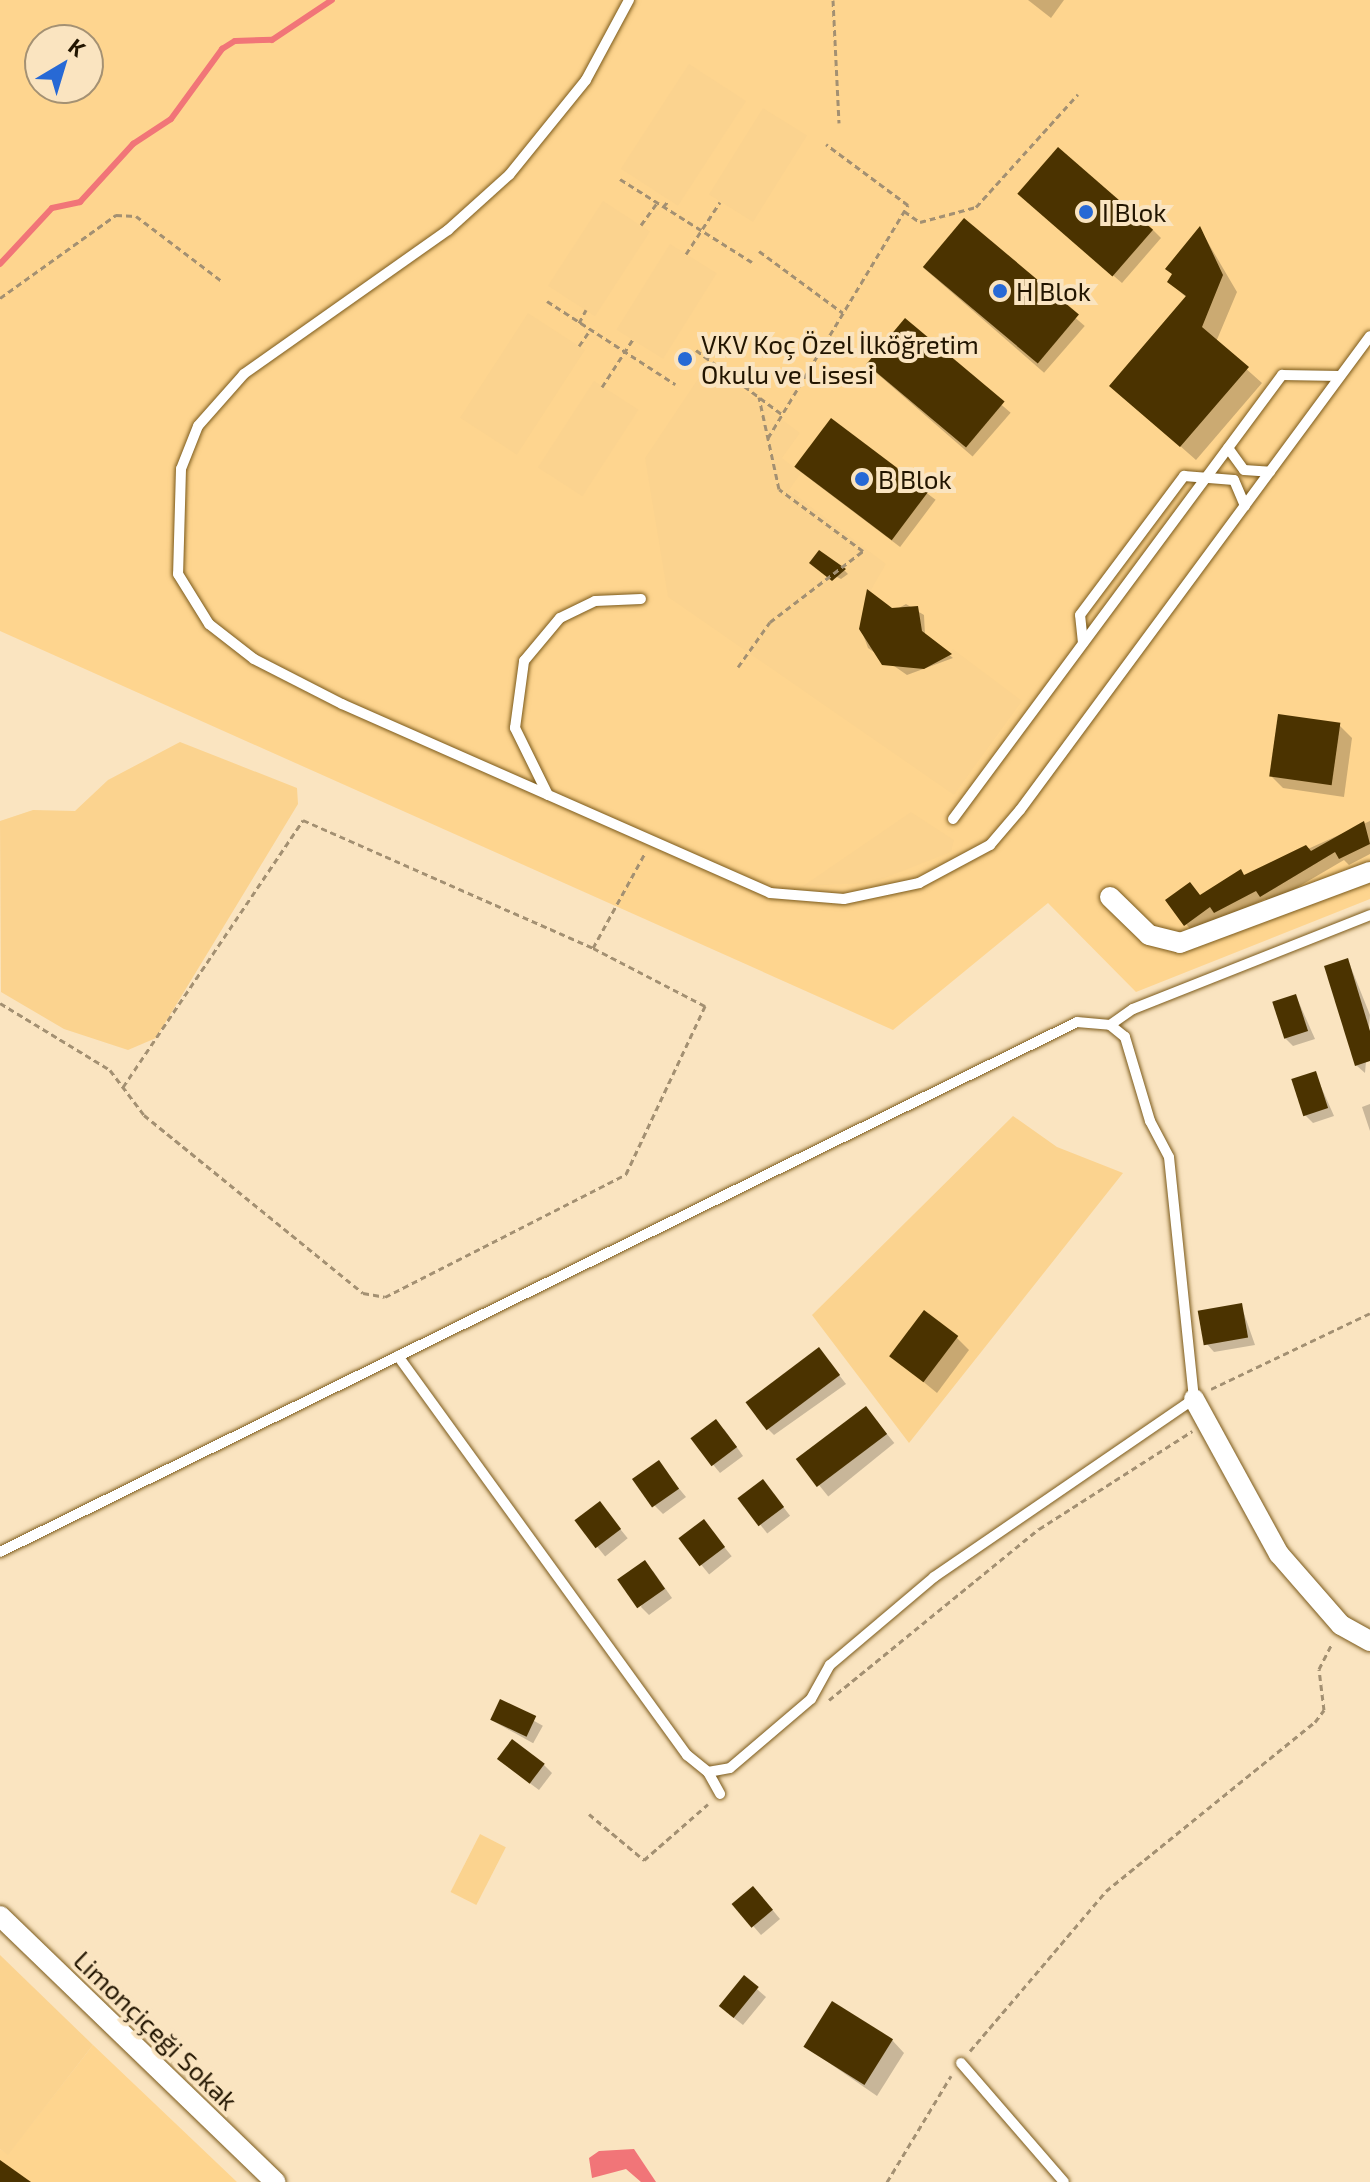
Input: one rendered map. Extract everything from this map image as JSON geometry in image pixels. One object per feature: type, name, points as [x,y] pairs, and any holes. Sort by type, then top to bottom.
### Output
[{"type":"street","points":[[1110,897],[1149,935],[1180,943],[1370,872]]},
{"type":"street","points":[[1194,1399],[1279,1554],[1341,1625],[1370,1641]]},
{"type":"street","name":"Limonçiçeği Sokak","points":[[0,1916],[275,2182]]},
{"type":"lane","points":[[629,0],[586,80],[509,175],[448,230],[244,374],[198,426],[181,469],[174,524],[178,574],[209,624],[254,659],[548,795],[770,893],[844,899],[919,883],[990,845],[1370,336]]},
{"type":"lane","points":[[953,819],[1282,375],[1340,376]]},
{"type":"lane","points":[[1228,448],[1244,470],[1270,472]]},
{"type":"lane","points":[[1083,643],[1080,615],[1184,476],[1209,474],[1234,480],[1245,506]]},
{"type":"lane","points":[[548,795],[515,728],[524,661],[560,618],[595,601],[641,599]]},
{"type":"lane","points":[[1110,1025],[1133,1009],[1370,915]]},
{"type":"lane","points":[[0,1552],[1077,1022],[1110,1025],[1125,1037],[1150,1121],[1169,1157],[1194,1399],[934,1577],[830,1665],[811,1699],[730,1768],[708,1772]]},
{"type":"lane","points":[[398,1356],[602,1642],[687,1755],[708,1772],[720,1794]]},
{"type":"lane","points":[[961,2063],[1064,2182]]},
{"type":"path","points":[[833,0],[839,123]]},
{"type":"path","points":[[904,211],[920,222],[976,207],[1078,94]]},
{"type":"path","points":[[768,438],[908,205],[826,144]]},
{"type":"path","points":[[620,179],[752,262]]},
{"type":"path","points":[[663,207],[669,200]]},
{"type":"path","points":[[686,254],[720,202]]},
{"type":"path","points":[[641,225],[657,203]]},
{"type":"path","points":[[0,298],[116,215],[136,216],[223,282]]},
{"type":"path","points":[[759,251],[843,313]]},
{"type":"path","points":[[547,301],[675,384]]},
{"type":"path","points":[[579,323],[586,310]]},
{"type":"path","points":[[579,346],[590,330]]},
{"type":"path","points":[[602,387],[633,339]]},
{"type":"path","points":[[696,350],[783,415]]},
{"type":"path","points":[[738,667],[770,622],[863,551],[779,489],[759,397]]},
{"type":"path","points":[[0,1003],[110,1070],[144,1115],[363,1293],[385,1297],[626,1174],[705,1006],[593,948],[303,820],[123,1087]]},
{"type":"path","points":[[593,948],[652,841]]},
{"type":"path","points":[[1194,1399],[1370,1313]]},
{"type":"path","points":[[820,1708],[1039,1529],[1206,1422]]},
{"type":"path","points":[[887,2182],[961,2063],[1002,2005],[1106,1891],[1315,1722],[1324,1710],[1319,1669],[1341,1625]]},
{"type":"path","points":[[589,1814],[644,1860],[720,1794]]},
{"type":"shaded area","name":"VKV Koç Özel İlköğretim Okulu ve Lisesi","points":[[0,0],[1370,0],[1370,899],[1136,992],[1048,903],[893,1030],[0,631]]},
{"type":"shaded area","points":[[689,64],[746,101],[678,206],[621,169]]},
{"type":"shaded area","points":[[763,108],[807,136],[753,222],[709,195]]},
{"type":"shaded area","points":[[603,201],[650,231],[595,316],[548,286]]},
{"type":"shaded area","points":[[670,244],[717,273],[663,359],[616,330]]},
{"type":"shaded area","points":[[528,313],[585,350],[517,455],[460,418]]},
{"type":"shaded area","points":[[708,364],[800,433],[782,458],[801,473],[789,490],[886,564],[860,609],[866,649],[903,672],[924,669],[953,649],[1022,701],[954,795],[668,597],[645,458]]},
{"type":"shaded area","points":[[594,381],[638,410],[582,496],[538,467]]},
{"type":"shaded area","points":[[180,742],[297,788],[298,804],[156,1038],[128,1050],[64,1029],[1,992],[0,821],[33,810],[75,811],[108,780]]},
{"type":"shaded area","points":[[911,812],[954,840],[951,852],[872,883],[803,886]]},
{"type":"shaded area","points":[[1013,1116],[1057,1147],[1123,1173],[909,1443],[812,1315]]},
{"type":"shaded area","points":[[480,1834],[506,1847],[476,1905],[450,1892]]},
{"type":"shaded area","points":[[0,1955],[93,2045],[8,2155],[0,2149]]},
{"type":"shaded area","points":[[93,2045],[237,2182],[0,2182],[0,2149],[8,2154]]},
{"type":"shaded area","points":[[634,2149],[656,2182],[641,2182],[626,2169],[592,2178],[589,2158],[599,2151]]},
{"type":"building","name":"I Blok","points":[[1058,147],[1153,230],[1112,276],[1017,194]]},
{"type":"building","name":"H Blok","points":[[964,218],[1079,314],[1038,363],[923,267]]},
{"type":"building","points":[[1200,226],[1223,275],[1202,327],[1249,367],[1180,447],[1109,386],[1186,296],[1167,282],[1172,274],[1165,269]]},
{"type":"building","points":[[905,318],[1005,402],[966,448],[866,364]]},
{"type":"building","name":"B Blok","points":[[831,418],[928,491],[892,540],[794,467]]},
{"type":"building","points":[[819,550],[846,569],[832,581],[809,563]]},
{"type":"building","points":[[867,589],[892,608],[918,606],[922,631],[952,654],[924,669],[882,665],[859,629]]},
{"type":"building","points":[[1278,714],[1340,723],[1332,785],[1269,776]]},
{"type":"building","points":[[1364,821],[1370,844],[1339,859],[1335,852],[1260,897],[1256,891],[1214,913],[1210,907],[1184,926],[1165,900],[1190,882],[1200,895],[1241,869],[1244,875],[1306,845],[1311,851]]},
{"type":"building","points":[[1348,958],[1370,1031],[1370,1061],[1355,1066],[1324,966]]},
{"type":"building","points":[[1296,994],[1308,1031],[1284,1039],[1272,1002]]},
{"type":"building","points":[[1316,1071],[1328,1108],[1303,1116],[1291,1079]]},
{"type":"building","points":[[1242,1303],[1248,1337],[1204,1345],[1198,1311]]},
{"type":"building","points":[[924,1310],[958,1336],[923,1382],[889,1356]]},
{"type":"building","points":[[819,1347],[840,1375],[767,1430],[746,1402]]},
{"type":"building","points":[[866,1406],[887,1434],[817,1487],[796,1459]]},
{"type":"building","points":[[716,1419],[737,1447],[712,1466],[690,1438]]},
{"type":"building","points":[[659,1460],[679,1489],[652,1508],[632,1479]]},
{"type":"building","points":[[763,1479],[784,1507],[759,1526],[737,1498]]},
{"type":"building","points":[[600,1501],[621,1529],[596,1548],[574,1520]]},
{"type":"building","points":[[704,1519],[725,1547],[700,1566],[678,1538]]},
{"type":"building","points":[[645,1560],[665,1589],[637,1608],[617,1580]]},
{"type":"building","points":[[500,1699],[536,1716],[527,1737],[490,1720]]},
{"type":"building","points":[[512,1739],[545,1764],[530,1784],[497,1759]]},
{"type":"building","points":[[753,1886],[773,1910],[751,1928],[732,1904]]},
{"type":"building","points":[[744,1975],[759,1987],[734,2018],[719,2006]]},
{"type":"building","points":[[832,2001],[893,2039],[864,2085],[803,2047]]},
{"type":"building","points":[[0,2160],[31,2182],[0,2182]]},
{"type":"waterway","points":[[0,264],[52,208],[80,202],[133,144],[171,119],[222,49],[235,41],[272,40],[332,0]]},
{"type":"place","name":"I Blok","points":[[1086,212]]},
{"type":"place","name":"H Blok","points":[[1000,291]]},
{"type":"place","name":"VKV Koç Özel İlköğretim Okulu ve Lisesi","points":[[685,359]]},
{"type":"place","name":"B Blok","points":[[862,479]]}]
